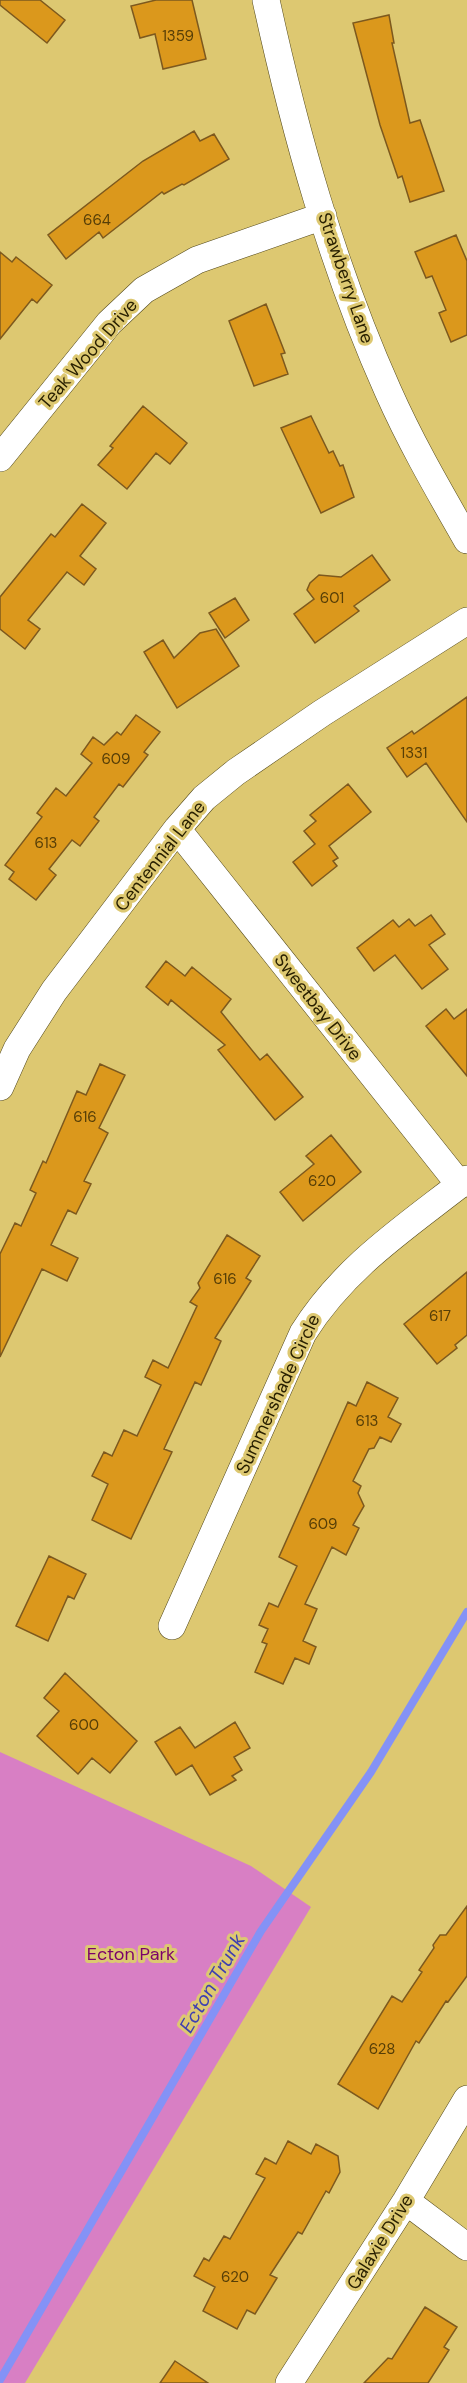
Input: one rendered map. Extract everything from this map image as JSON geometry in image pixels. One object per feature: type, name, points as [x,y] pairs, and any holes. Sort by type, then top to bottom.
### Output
[{"type":"street","name":"Strawberry Lane","points":[[266,0],[297,134],[355,311],[388,391],[415,447],[467,540]]},
{"type":"street","name":"Teak Wood Drive","points":[[0,458],[109,323],[144,290],[197,260],[323,216]]},
{"type":"street","name":"Centennial Lane","points":[[0,1087],[18,1049],[54,991],[177,829],[204,798],[236,772],[322,714],[467,621]]},
{"type":"street","name":"Sweetbay Drive","points":[[177,829],[463,1182]]},
{"type":"street","name":"Summershade Circle","points":[[172,1626],[303,1333],[319,1308],[352,1271],[463,1182]]},
{"type":"street","name":"Galaxie Drive","points":[[289,2383],[406,2201],[467,2099]]},
{"type":"street","points":[[406,2201],[467,2247]]},
{"type":"green space","name":"Ecton Park","points":[[0,1752],[251,1866],[311,1907],[25,2383],[0,2383]]},
{"type":"building","points":[[0,0],[40,0],[65,20],[47,43],[0,5]]},
{"type":"building","points":[[156,0],[192,0],[206,59],[163,69],[155,34],[140,38],[131,6]]},
{"type":"building","points":[[389,15],[394,43],[392,43],[410,123],[420,120],[444,191],[410,202],[402,176],[398,178],[380,125],[353,23]]},
{"type":"building","points":[[194,131],[200,141],[214,134],[229,159],[184,185],[164,194],[162,192],[103,238],[99,232],[66,259],[48,235],[143,161]]},
{"type":"building","points":[[456,235],[467,261],[467,335],[451,342],[439,313],[446,310],[432,276],[426,278],[415,252]]},
{"type":"building","points":[[0,252],[12,262],[16,257],[52,285],[37,303],[32,299],[0,339]]},
{"type":"building","points":[[266,304],[285,353],[281,354],[288,374],[254,386],[229,321]]},
{"type":"building","points":[[143,406],[187,443],[170,464],[156,453],[127,489],[98,465],[113,448],[110,446]]},
{"type":"building","points":[[311,416],[329,453],[333,451],[340,466],[343,465],[354,497],[321,513],[281,428]]},
{"type":"building","points":[[82,504],[106,523],[80,556],[96,569],[84,585],[67,572],[28,620],[40,629],[25,649],[0,629],[0,597],[51,534],[55,537]]},
{"type":"building","points":[[372,555],[390,580],[354,606],[359,611],[315,643],[294,614],[314,599],[307,590],[310,583],[319,575],[341,577]]},
{"type":"building","points":[[235,598],[249,620],[225,638],[209,613]]},
{"type":"building","points":[[216,629],[239,666],[177,708],[144,652],[163,640],[174,658],[200,633]]},
{"type":"building","points":[[467,697],[467,822],[426,763],[407,777],[387,748],[412,731],[414,734]]},
{"type":"building","points":[[136,715],[160,732],[144,752],[148,755],[123,787],[119,784],[94,817],[99,821],[80,846],[72,840],[49,869],[56,875],[36,900],[9,879],[14,872],[5,865],[42,817],[37,813],[56,788],[66,796],[92,763],[81,754],[93,737],[104,745],[117,732],[121,735]]},
{"type":"building","points":[[348,784],[371,812],[329,846],[338,858],[333,861],[337,866],[312,886],[293,862],[315,844],[304,831],[316,821],[310,815]]},
{"type":"building","points":[[431,915],[445,934],[429,945],[448,969],[422,989],[395,955],[374,971],[357,948],[393,920],[399,927],[409,919],[415,926]]},
{"type":"building","points":[[166,961],[185,976],[192,967],[231,999],[221,1012],[260,1060],[267,1054],[303,1097],[275,1120],[218,1050],[225,1045],[171,1000],[168,1005],[146,987]]},
{"type":"building","points":[[446,1009],[454,1019],[467,1009],[467,1076],[426,1026]]},
{"type":"building","points":[[100,1064],[125,1075],[99,1128],[108,1133],[84,1181],[91,1184],[76,1214],[68,1210],[51,1245],[78,1258],[67,1281],[42,1269],[0,1357],[0,1254],[15,1223],[21,1226],[36,1193],[30,1190],[43,1161],[46,1163],[77,1091],[86,1095]]},
{"type":"building","points":[[331,1135],[361,1172],[303,1221],[280,1192],[314,1164],[306,1156]]},
{"type":"building","points":[[227,1235],[260,1256],[246,1278],[251,1281],[215,1338],[221,1341],[201,1385],[195,1382],[164,1449],[172,1452],[131,1539],[92,1520],[108,1484],[92,1476],[104,1452],[112,1456],[124,1430],[137,1436],[161,1385],[145,1377],[153,1360],[168,1368],[197,1306],[190,1302],[200,1288],[198,1283]]},
{"type":"building","points":[[467,1272],[467,1335],[455,1345],[457,1348],[437,1364],[404,1324]]},
{"type":"building","points":[[367,1382],[398,1398],[388,1417],[401,1424],[391,1442],[380,1437],[374,1448],[369,1449],[353,1481],[361,1486],[358,1493],[364,1506],[353,1525],[359,1528],[346,1555],[332,1547],[305,1604],[317,1609],[303,1641],[316,1647],[309,1664],[295,1658],[283,1684],[255,1672],[267,1644],[262,1642],[268,1629],[259,1625],[269,1603],[278,1607],[297,1566],[279,1557],[348,1402],[356,1406]]},
{"type":"building","points":[[49,1556],[86,1574],[74,1599],[68,1596],[48,1641],[16,1626]]},
{"type":"building","points":[[65,1673],[137,1741],[110,1773],[92,1758],[78,1774],[37,1736],[59,1711],[44,1698]]},
{"type":"building","points":[[235,1722],[250,1748],[234,1757],[242,1770],[232,1776],[236,1780],[210,1795],[192,1765],[176,1775],[155,1742],[180,1727],[195,1748]]},
{"type":"building","points":[[467,1906],[467,1976],[448,2002],[446,2001],[419,2043],[416,2041],[378,2109],[338,2084],[392,1996],[402,2002],[422,1972],[419,1970],[434,1948],[433,1945],[440,1935],[446,1935]]},
{"type":"building","points":[[288,2141],[311,2154],[316,2144],[338,2156],[340,2172],[329,2193],[326,2191],[302,2234],[298,2232],[270,2275],[277,2278],[255,2314],[247,2310],[237,2329],[203,2311],[215,2287],[194,2276],[204,2258],[209,2261],[224,2236],[230,2239],[265,2178],[256,2174],[265,2158],[276,2164]]},
{"type":"building","points":[[425,2307],[457,2327],[444,2347],[449,2350],[428,2383],[364,2383],[388,2358],[392,2359]]},
{"type":"building","points":[[175,2361],[208,2383],[160,2383]]},
{"type":"waterway","name":"Ecton Trunk","points":[[0,2380],[261,1931],[371,1772],[467,1612]]}]
